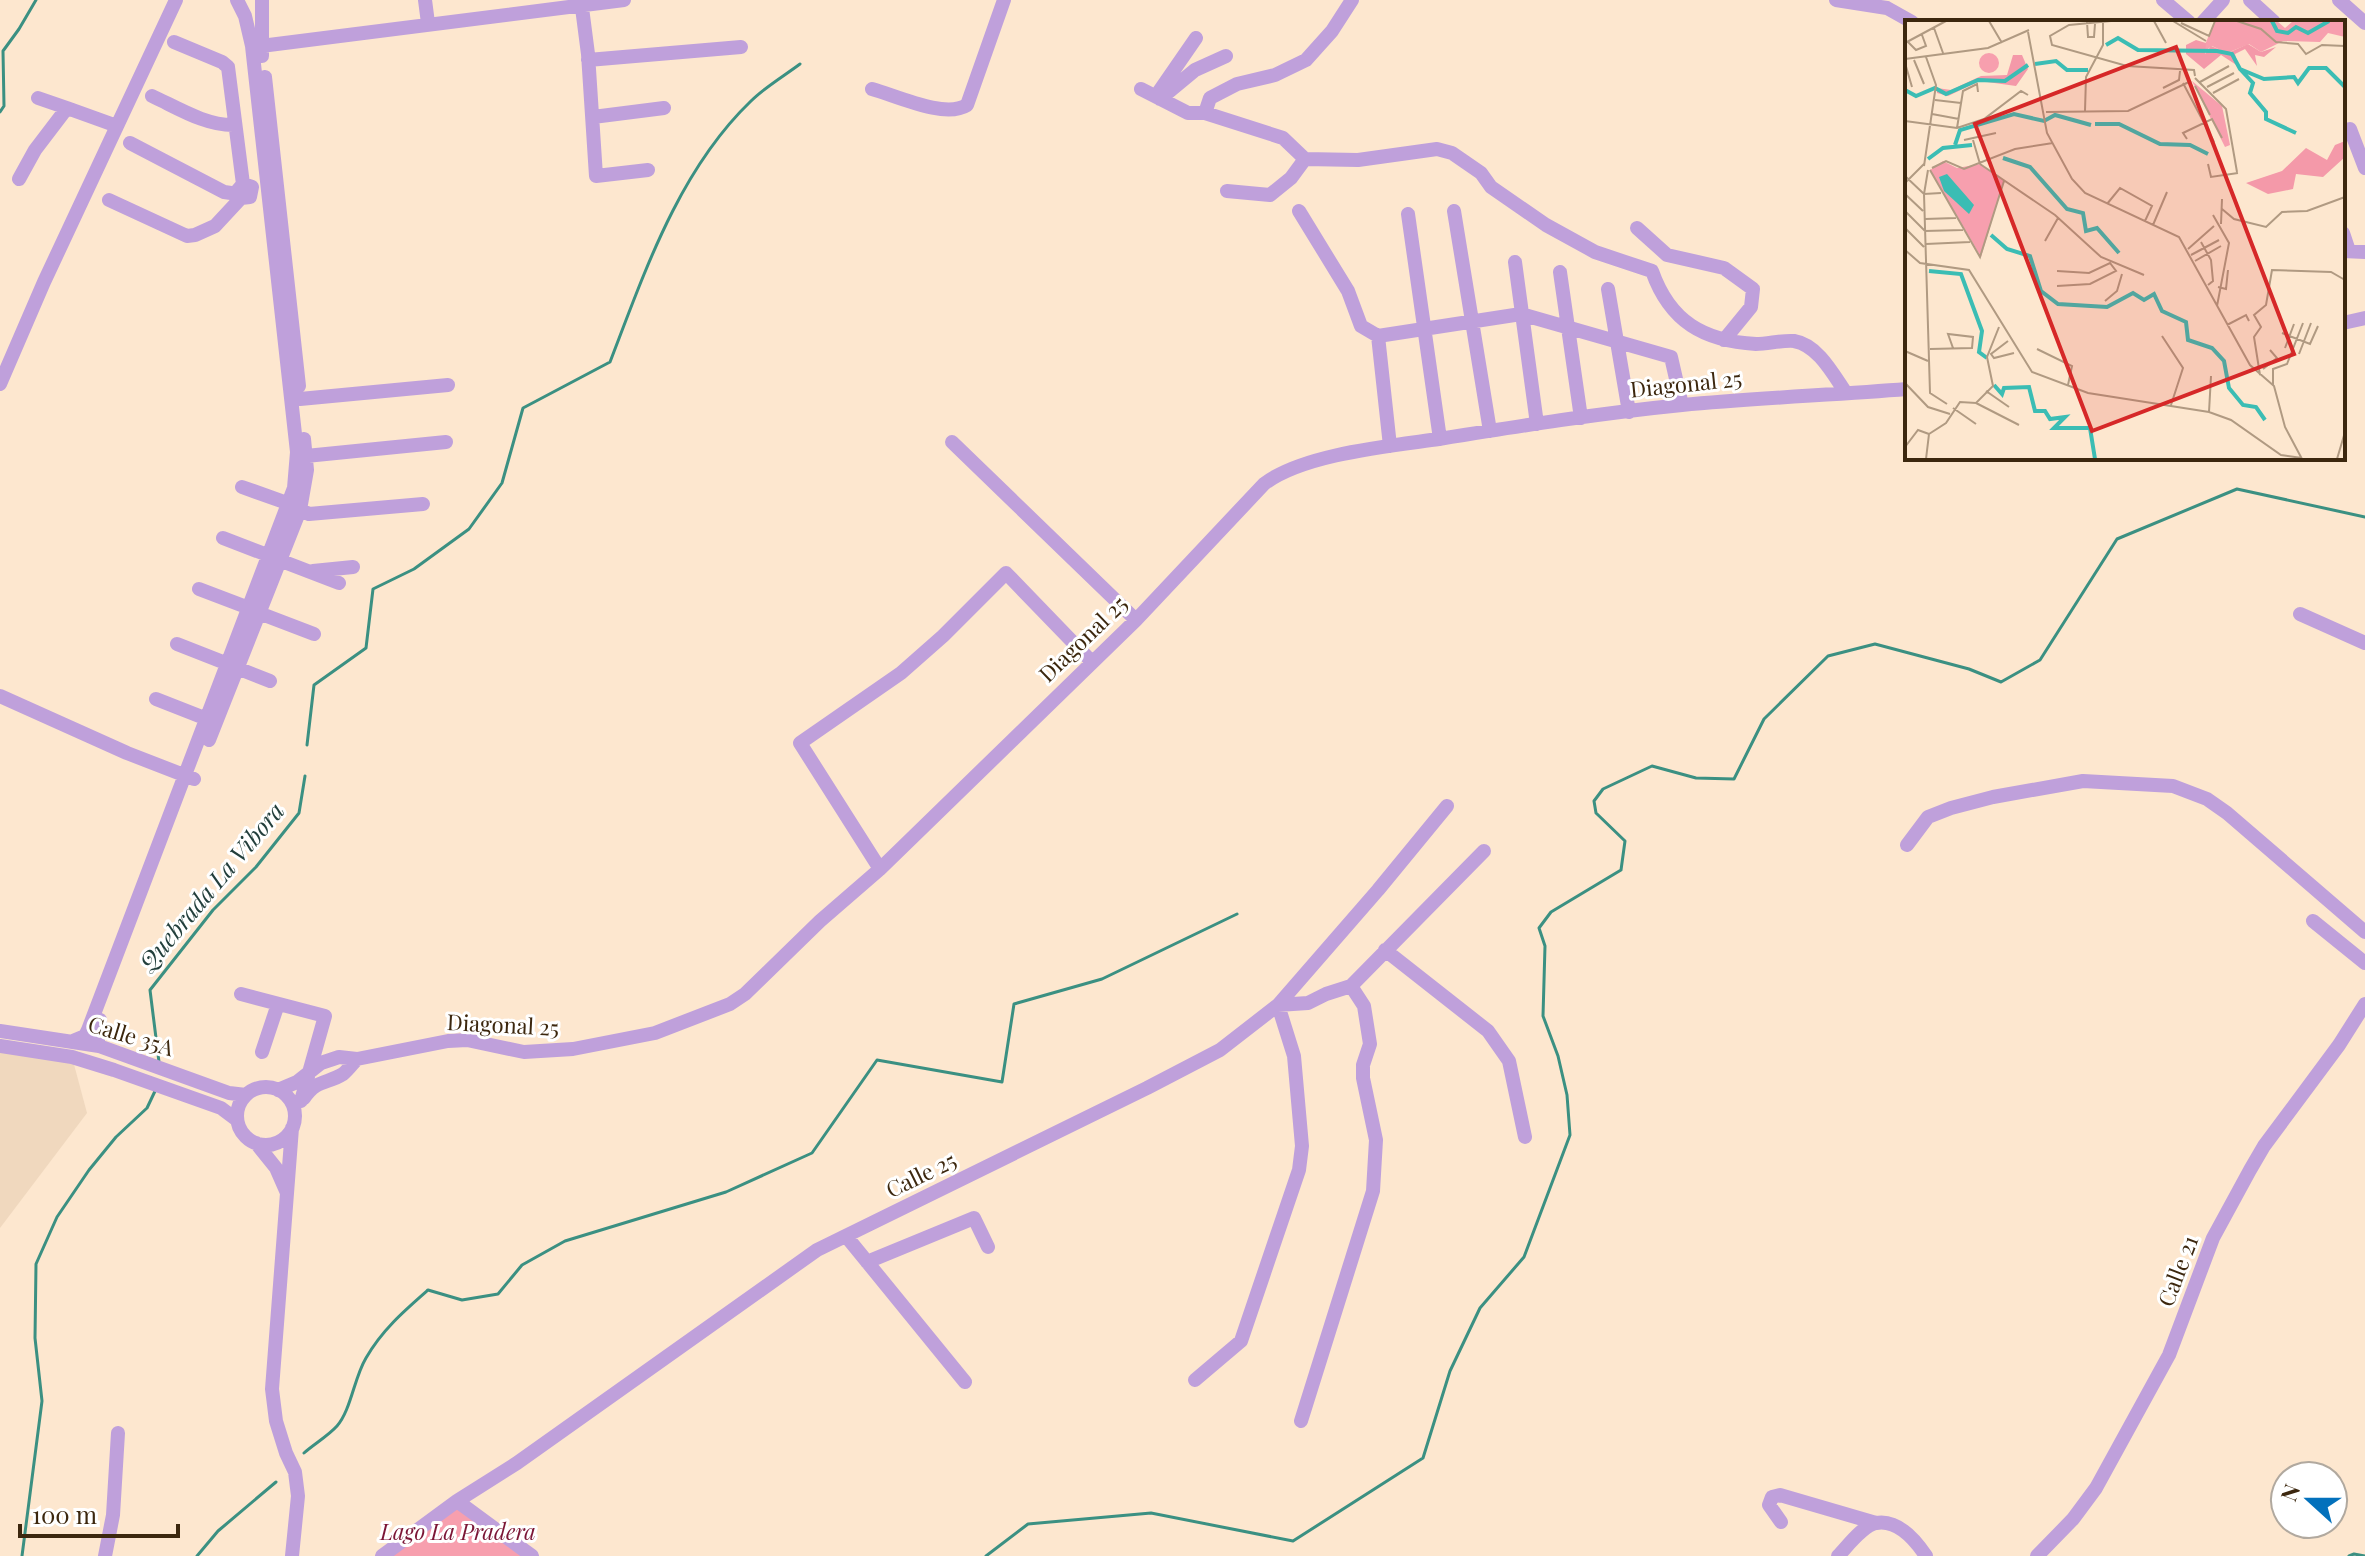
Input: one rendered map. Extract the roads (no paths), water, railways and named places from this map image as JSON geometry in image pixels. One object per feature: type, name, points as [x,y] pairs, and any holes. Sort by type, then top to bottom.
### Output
[{"type":"street","points":[[0,384],[176,0]]},
{"type":"street","points":[[109,200],[187,236],[215,226],[248,191],[252,46],[245,16],[237,0]]},
{"type":"street","points":[[99,1046],[96,1032],[254,610],[305,487],[306,456],[261,46],[262,0]]},
{"type":"street","points":[[425,0],[428,23]]},
{"type":"street","points":[[261,46],[582,2],[624,0]]},
{"type":"street","points":[[872,89],[941,110],[958,111],[967,105],[1004,0]]},
{"type":"street","points":[[1205,113],[1210,98],[1237,84],[1275,75],[1306,60],[1332,31],[1352,0]]},
{"type":"street","points":[[1836,0],[1887,8],[1908,20]]},
{"type":"street","points":[[2163,0],[2187,20]]},
{"type":"street","points":[[2205,20],[2223,0]]},
{"type":"street","points":[[2250,0],[2272,20]]},
{"type":"street","points":[[2339,0],[2365,23]]},
{"type":"street","points":[[582,2],[596,176],[648,170]]},
{"type":"street","points":[[1157,98],[1196,38]]},
{"type":"street","points":[[174,42],[228,67],[235,125],[297,452],[295,507]]},
{"type":"street","points":[[588,60],[741,47]]},
{"type":"street","points":[[1157,98],[1195,70],[1226,56]]},
{"type":"street","points":[[1141,89],[1188,113],[1205,113],[1283,138],[1305,159],[1358,160],[1437,149],[1452,153],[1481,173],[1491,187],[1546,225],[1595,252],[1652,271]]},
{"type":"street","points":[[152,96],[221,125],[235,125]]},
{"type":"street","points":[[38,98],[117,126]]},
{"type":"street","points":[[19,179],[35,150],[67,108]]},
{"type":"street","points":[[593,117],[664,108]]},
{"type":"street","points":[[2345,131],[2350,129],[2365,168]]},
{"type":"street","points":[[130,143],[224,192],[248,191]]},
{"type":"street","points":[[1227,191],[1270,195],[1291,178],[1305,159]]},
{"type":"street","points":[[1299,211],[1348,291],[1361,326],[1378,336],[1521,314],[1671,357],[1682,405]]},
{"type":"street","points":[[1454,211],[1490,431]]},
{"type":"street","points":[[1408,214],[1440,439]]},
{"type":"street","points":[[1637,228],[1667,255],[1724,268],[1753,289],[1751,307],[1724,340]]},
{"type":"street","points":[[2346,251],[2365,252]]},
{"type":"street","points":[[1652,271],[1667,255]]},
{"type":"street","points":[[1515,262],[1537,424]]},
{"type":"street","points":[[1652,271],[1657,285],[1680,319],[1724,340],[1759,344],[1795,341],[1815,351],[1846,393]]},
{"type":"street","points":[[1560,272],[1581,418]]},
{"type":"street","points":[[1608,289],[1629,412]]},
{"type":"street","points":[[2345,323],[2365,318]]},
{"type":"street","points":[[1378,336],[1390,446]]},
{"type":"street","points":[[300,399],[448,385]]},
{"type":"street","name":"Diagonal 25","points":[[278,1090],[308,1074],[321,1063],[339,1057],[357,1059],[467,1040],[524,1052],[573,1049],[655,1033],[730,1004],[745,994],[820,921],[880,869],[1136,620],[1276,475],[1325,459],[1390,446],[1537,424],[1682,405],[1905,389]]},
{"type":"street","points":[[306,456],[446,442]]},
{"type":"street","points":[[952,442],[1136,620]]},
{"type":"street","points":[[242,487],[309,514],[423,504]]},
{"type":"street","points":[[223,538],[339,583]]},
{"type":"street","points":[[309,572],[353,567]]},
{"type":"street","points":[[880,869],[800,743],[901,673],[1006,573],[1092,662]]},
{"type":"street","points":[[199,589],[314,634]]},
{"type":"street","points":[[2300,614],[2365,643]]},
{"type":"street","points":[[177,644],[270,681]]},
{"type":"street","points":[[73,1041],[85,1036],[88,1030],[190,778],[207,719],[233,666]]},
{"type":"street","points":[[0,696],[190,778]]},
{"type":"street","points":[[156,699],[207,719]]},
{"type":"street","points":[[1907,845],[1928,817],[1993,797],[2083,781],[2173,786],[2207,799],[2227,813],[2365,932]]},
{"type":"street","name":"Calle 25","points":[[382,1556],[817,1250],[1220,1050],[1278,1005],[1447,806]]},
{"type":"street","points":[[1195,1380],[1241,1341],[1299,1170],[1302,1146],[1294,1056],[1278,1005],[1308,1003],[1351,986],[1484,851]]},
{"type":"street","points":[[2313,921],[2365,963]]},
{"type":"street","points":[[1385,950],[1488,1031],[1509,1061],[1525,1137]]},
{"type":"street","points":[[1301,1421],[1373,1191],[1376,1140],[1363,1078],[1363,1065],[1370,1044],[1364,1006],[1351,986]]},
{"type":"street","points":[[241,994],[325,1016],[326,1020],[293,1123],[281,1141],[256,1143]]},
{"type":"street","points":[[262,1052],[278,1004]]},
{"type":"street","name":"Calle 21","points":[[2037,1556],[2073,1519],[2096,1488],[2169,1355],[2213,1238],[2250,1170],[2365,1004]]},
{"type":"street","name":"Calle 35A","points":[[0,1031],[99,1046],[229,1093],[246,1095]]},
{"type":"street","name":"Calle 35A","points":[[0,1046],[72,1057],[114,1070],[221,1108],[237,1120]]},
{"type":"street","name":"Diagonal 25","points":[[301,1101],[309,1090],[324,1079],[342,1074],[357,1059]]},
{"type":"street","points":[[288,1197],[276,1168],[256,1143],[243,1134],[237,1120],[237,1111],[246,1095],[261,1087],[278,1090],[291,1102],[293,1123],[288,1197],[272,1389],[276,1421],[292,1466],[298,1496],[292,1556]]},
{"type":"street","points":[[867,1262],[974,1218],[988,1247]]},
{"type":"street","points":[[846,1236],[965,1382]]},
{"type":"street","points":[[105,1556],[113,1515],[118,1433]]},
{"type":"street","points":[[1781,1522],[1769,1505],[1772,1497],[1789,1497],[1812,1506],[1898,1527],[1915,1540],[1926,1556]]},
{"type":"street","points":[[457,1501],[532,1556]]},
{"type":"street","points":[[1838,1556],[1866,1528],[1876,1523]]},
{"type":"waterway","points":[[0,112],[4,106],[3,51],[36,0]]},
{"type":"waterway","name":"Quebrada La Vibora","points":[[307,745],[314,685],[366,648],[373,589],[414,569],[469,529],[502,483],[523,408],[610,362],[667,223],[704,158],[751,101],[800,64]]},
{"type":"waterway","points":[[986,1556],[1028,1524],[1151,1513],[1293,1541],[1423,1458],[1450,1371],[1480,1308],[1524,1257],[1570,1135],[1567,1095],[1558,1056],[1543,1016],[1545,946],[1539,928],[1551,912],[1621,870],[1625,841],[1596,813],[1594,801],[1603,789],[1652,766],[1696,778],[1734,779],[1764,719],[1828,656],[1875,644],[1969,669],[2001,682],[2040,660],[2117,539],[2237,489],[2365,517]]},
{"type":"waterway","name":"Quebrada La Vibora","points":[[159,1062],[150,990],[213,910],[256,867],[299,813],[305,776]]},
{"type":"waterway","points":[[304,1453],[337,1426],[372,1348],[394,1321],[428,1290],[462,1300],[498,1294],[522,1265],[565,1241],[726,1192],[812,1153],[877,1060],[1002,1082],[1014,1004],[1102,979],[1237,914]]},
{"type":"waterway","name":"Quebrada La Vibora","points":[[22,1556],[42,1401],[35,1338],[36,1264],[57,1217],[89,1170],[116,1137],[147,1108],[156,1089]]},
{"type":"waterway","points":[[197,1556],[218,1531],[276,1482]]},
{"type":"waterway","points":[[2349,1556],[2365,1556]]},
{"type":"park label","name":"Lago La Pradera","points":[[458,1532]]}]
